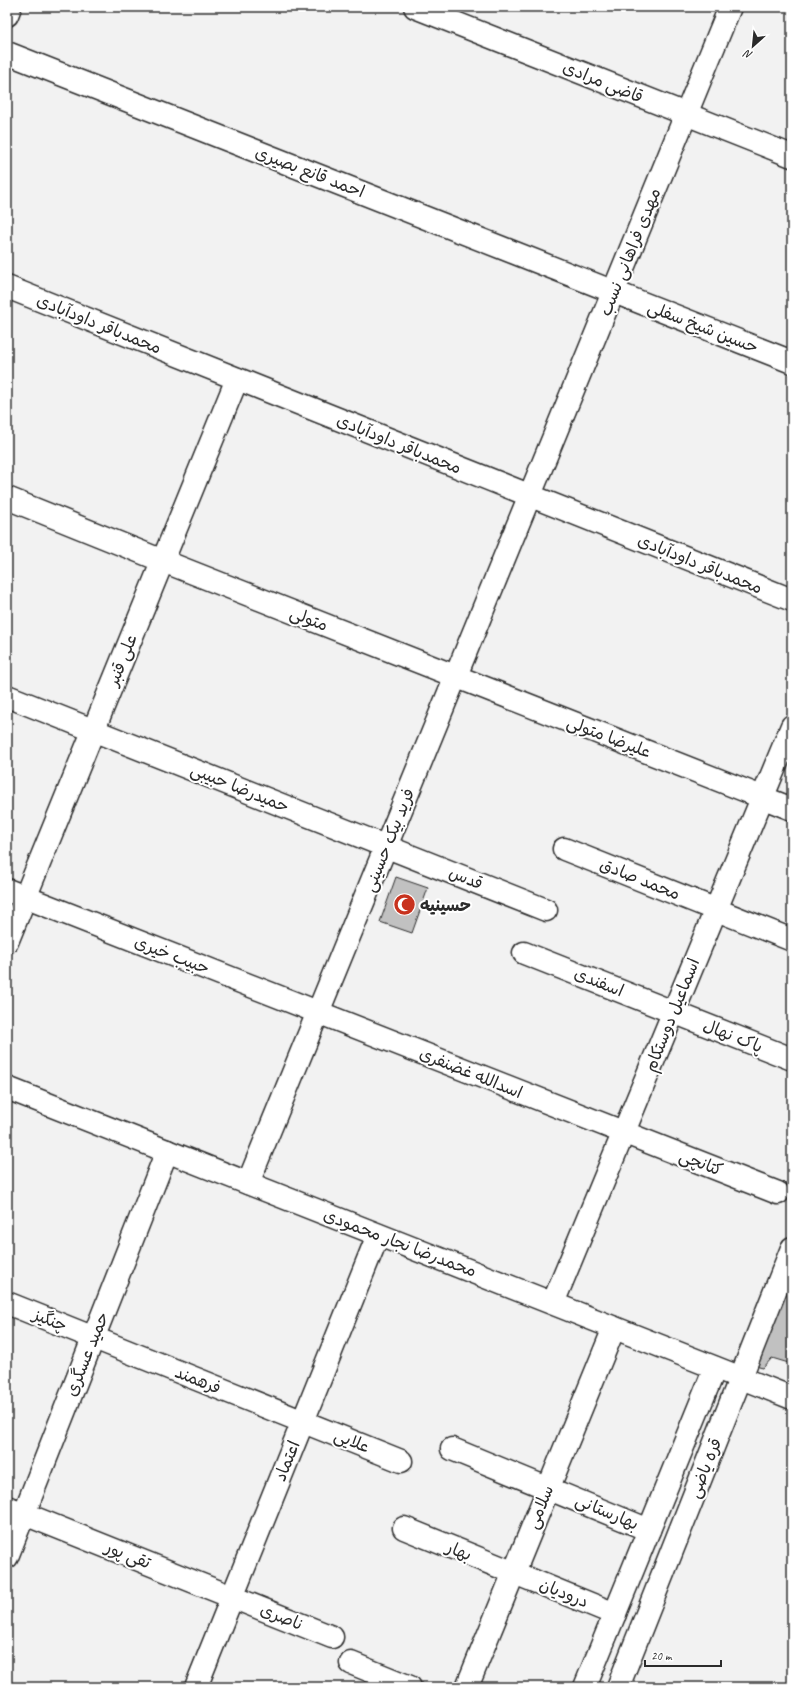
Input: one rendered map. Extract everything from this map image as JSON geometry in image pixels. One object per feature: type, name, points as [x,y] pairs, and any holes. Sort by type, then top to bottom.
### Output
[{"type":"street","points":[[7,15],[10,7]]},
{"type":"street","name":"قاضی مرادی","points":[[415,7],[792,156]]},
{"type":"street","name":"مهدی فراهانی نسب","points":[[530,496],[730,7]]},
{"type":"street","name":"احمد قانع بصیری","points":[[7,53],[614,292]]},
{"type":"street","name":"محمدباقر داودآبادی","points":[[7,288],[792,600]]},
{"type":"street","name":"حسین شیخ سفلی","points":[[614,292],[792,362]]},
{"type":"street","name":"علی قنبر","points":[[7,942],[16,894],[93,730],[237,379]]},
{"type":"street","name":"فرید بیک حسینی","points":[[248,1184],[530,496]]},
{"type":"street","name":"متولی","points":[[7,498],[162,562],[456,677]]},
{"type":"street","name":"علیرضا متولی","points":[[456,677],[792,809]]},
{"type":"street","name":"حمیدرضا حبیبی","points":[[7,696],[387,846]]},
{"type":"street","name":"اسماعیل دوستکام","points":[[553,1304],[792,726]]},
{"type":"street","name":"قدس","points":[[387,846],[546,910]]},
{"type":"street","name":"محمد صادق","points":[[564,849],[792,940]]},
{"type":"street","name":"حبیب خیری","points":[[16,894],[318,1013]]},
{"type":"street","name":"اسفندی","points":[[524,953],[673,1012]]},
{"type":"street","name":"پاک نهال","points":[[673,1012],[792,1059]]},
{"type":"street","name":"اسدالله غضنفری","points":[[318,1013],[624,1133]]},
{"type":"street","name":"محمدرضا نجار محمودی","points":[[7,1088],[792,1398]]},
{"type":"street","name":"کتانچی","points":[[624,1133],[778,1193]]},
{"type":"street","name":"حمید عسگری","points":[[7,1557],[16,1510],[94,1338],[167,1152]]},
{"type":"street","name":"اعتماد","points":[[196,1687],[378,1235]]},
{"type":"street","name":"قره یاضی","points":[[618,1687],[792,1248]]},
{"type":"street","name":"چنگیز","points":[[7,1303],[94,1338]]},
{"type":"street","name":"سلامی","points":[[467,1687],[614,1328]]},
{"type":"street","name":"فرهمند","points":[[94,1338],[303,1421]]},
{"type":"street","points":[[585,1687],[715,1368]]},
{"type":"street","name":"علایی","points":[[303,1421],[401,1461]]},
{"type":"street","name":"بهارستانی","points":[[452,1449],[549,1487],[649,1530]]},
{"type":"street","name":"تقی پور","points":[[16,1510],[232,1597]]},
{"type":"street","name":"بهار","points":[[404,1528],[514,1573]]},
{"type":"street","name":"درودیان","points":[[514,1573],[615,1614]]},
{"type":"street","name":"ناصری","points":[[232,1597],[332,1637]]},
{"type":"street","points":[[351,1663],[410,1687]]},
{"type":"building","name":"حسینیه","points":[[396,877],[428,888],[412,933],[380,922]]},
{"type":"building","points":[[792,1280],[792,1364],[772,1358],[763,1368],[755,1366]]},
{"type":"place","name":"حسینیه","points":[[404,905]]}]
